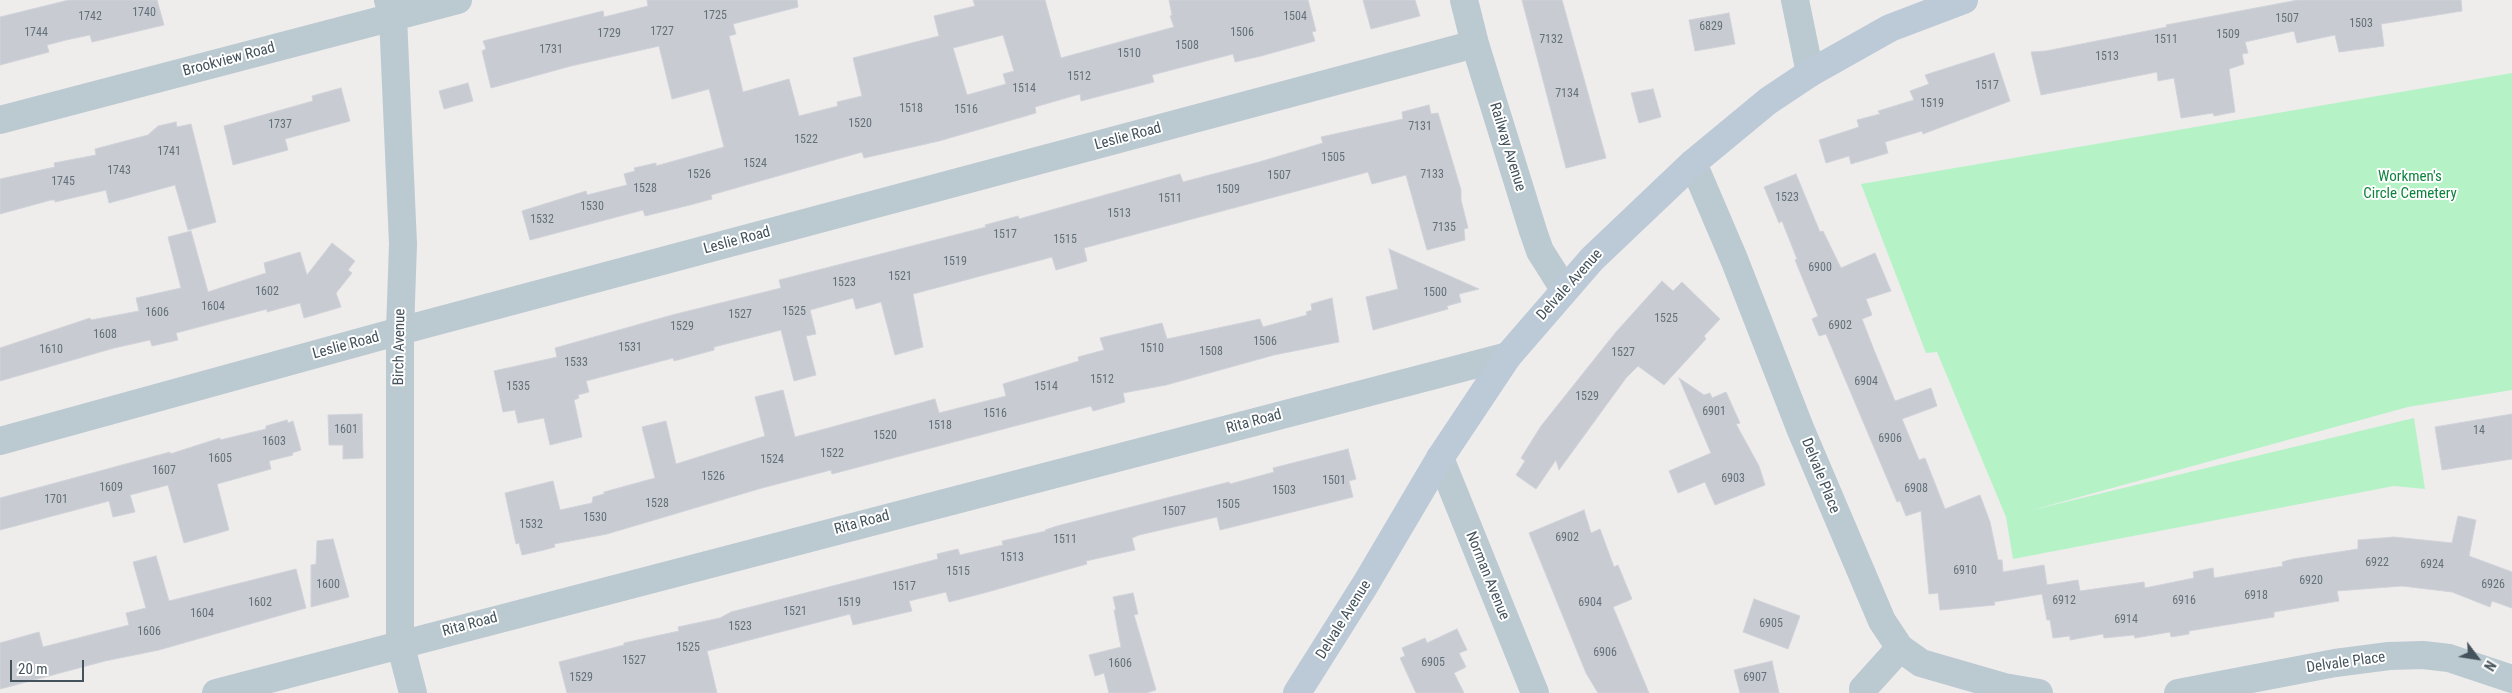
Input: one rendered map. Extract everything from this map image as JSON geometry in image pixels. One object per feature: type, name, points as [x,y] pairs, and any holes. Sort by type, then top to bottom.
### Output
[{"type":"street","name":"Brookview Road","points":[[0,120],[390,9],[458,0]]},
{"type":"street","name":"Railway Avenue","points":[[1464,0],[1475,44],[1533,231],[1540,251],[1564,289]]},
{"type":"street","points":[[1795,0],[1810,73]]},
{"type":"street","name":"Delvale Avenue","points":[[1296,693],[1350,611],[1440,458],[1508,356],[1564,289],[1637,214],[1731,130],[1810,73],[1890,28],[1964,0]]},
{"type":"street","name":"Birch Avenue","points":[[390,9],[403,244],[400,331],[400,643],[413,693]]},
{"type":"street","name":"Leslie Road","points":[[0,440],[400,331],[1475,44]]},
{"type":"street","name":"Delvale Place","points":[[1693,164],[1734,259],[1869,596],[1882,621],[1900,648],[1921,663],[2004,687],[2039,693]]},
{"type":"street","name":"Rita Road","points":[[216,693],[400,643],[1508,356]]},
{"type":"street","name":"Norman Avenue","points":[[1440,458],[1535,693]]},
{"type":"street","points":[[1863,690],[1900,648]]},
{"type":"street","name":"Delvale Place","points":[[2178,693],[2335,663],[2398,656],[2423,655],[2449,658],[2512,679]]},
{"type":"green space","name":"Workmen's Circle Cemetery","points":[[2512,73],[2512,390],[2408,407],[2032,510],[2414,418],[2425,489],[2394,486],[2013,559],[2006,517],[1937,352],[1926,353],[1861,184]]},
{"type":"building","points":[[69,0],[157,0],[164,25],[92,42],[90,35],[66,40],[47,45],[49,52],[0,65],[0,17]]},
{"type":"building","points":[[647,0],[797,0],[798,7],[733,24],[736,34],[729,36],[743,92],[789,79],[799,116],[838,106],[837,102],[862,96],[853,58],[939,36],[934,16],[975,6],[973,0],[1045,0],[1061,58],[1174,27],[1170,16],[1172,15],[1169,0],[1308,0],[1316,31],[1312,32],[1315,41],[1261,56],[1235,62],[1233,54],[1152,75],[1154,82],[1081,101],[1080,94],[1035,107],[1036,113],[939,141],[864,158],[862,152],[711,195],[712,199],[690,205],[645,216],[643,210],[530,240],[522,211],[586,191],[587,195],[627,185],[624,174],[635,171],[634,168],[656,163],[656,166],[724,147],[709,89],[672,99],[659,46],[571,66],[491,88],[482,51],[486,49],[483,41],[603,11],[604,17],[648,6]],"holes":[[[1003,35],[1014,71],[1003,74],[1006,84],[967,95],[953,48]]]},
{"type":"building","points":[[1363,0],[1415,0],[1420,16],[1371,29]]},
{"type":"building","points":[[1522,0],[1562,0],[1606,158],[1566,168]]},
{"type":"building","points":[[2298,0],[2461,0],[2462,11],[2381,24],[2384,46],[2339,52],[2335,35],[2297,43],[2294,31],[2245,42],[2248,53],[2242,54],[2244,64],[2229,69],[2235,112],[2214,116],[2213,113],[2181,118],[2174,78],[2158,81],[2157,72],[2041,95],[2031,52],[2046,51],[2167,27],[2166,25]]},
{"type":"building","points":[[1729,13],[1735,44],[1695,51],[1689,20]]},
{"type":"building","points":[[1994,53],[2010,101],[1923,134],[1922,131],[1885,142],[1888,153],[1851,164],[1849,156],[1826,163],[1819,140],[1859,127],[1857,120],[1880,114],[1878,111],[1914,100],[1910,91],[1929,84],[1925,75]]},
{"type":"building","points":[[468,83],[473,101],[444,109],[439,91]]},
{"type":"building","points":[[341,88],[350,121],[285,139],[288,150],[233,165],[224,126],[313,101],[312,96]]},
{"type":"building","points":[[1653,89],[1661,117],[1639,123],[1631,93]]},
{"type":"building","points":[[1429,105],[1431,114],[1438,113],[1461,190],[1461,200],[1468,228],[1464,229],[1465,240],[1427,250],[1406,175],[1372,184],[1368,172],[1084,248],[1087,261],[1056,270],[1052,257],[913,294],[923,347],[895,355],[881,302],[856,309],[853,298],[810,310],[816,334],[806,336],[816,375],[794,381],[781,330],[714,347],[714,350],[674,361],[673,358],[586,381],[589,392],[578,395],[579,398],[574,400],[582,437],[550,445],[544,418],[518,423],[515,410],[503,412],[494,371],[557,357],[555,348],[672,315],[781,288],[779,280],[986,227],[985,225],[1018,216],[1019,219],[1180,174],[1183,182],[1259,162],[1323,143],[1321,137],[1403,119],[1402,112]]},
{"type":"building","points":[[176,122],[177,127],[191,124],[216,222],[188,230],[175,185],[109,203],[106,190],[55,202],[55,200],[51,200],[0,214],[0,179],[55,167],[54,163],[96,155],[95,149],[148,135],[158,126]]},
{"type":"building","points":[[1796,174],[1820,232],[1823,231],[1841,268],[1875,253],[1891,291],[1866,299],[1872,315],[1862,319],[1874,350],[1895,401],[1931,388],[1937,406],[1902,419],[1919,460],[1925,458],[1945,509],[1980,495],[1990,522],[1998,560],[2002,560],[2003,572],[2044,565],[2047,585],[2078,580],[2080,591],[2144,582],[2145,588],[2194,578],[2193,572],[2213,568],[2214,578],[2283,566],[2282,562],[2293,559],[2358,549],[2358,540],[2394,537],[2452,543],[2458,516],[2476,520],[2469,556],[2512,572],[2512,608],[2492,601],[2490,607],[2452,592],[2402,586],[2337,591],[2339,601],[2274,612],[2274,617],[2189,631],[2189,634],[2171,637],[2170,632],[2135,638],[2134,635],[2104,638],[2103,634],[2070,640],[2070,636],[2053,638],[2042,594],[1994,602],[1995,605],[1940,610],[1938,593],[1929,594],[1921,511],[1906,516],[1900,501],[1897,502],[1826,334],[1819,336],[1812,319],[1818,316],[1795,260],[1797,259],[1782,221],[1779,223],[1764,187]]},
{"type":"building","points":[[191,231],[208,292],[266,273],[264,263],[300,252],[307,275],[332,243],[355,261],[348,270],[352,273],[336,293],[341,307],[304,318],[300,303],[267,312],[267,309],[176,333],[178,340],[152,346],[150,340],[114,348],[0,381],[0,348],[90,318],[91,320],[139,311],[136,298],[181,288],[168,237]]},
{"type":"building","points":[[1389,249],[1479,289],[1459,294],[1461,302],[1447,306],[1448,309],[1373,330],[1366,297],[1398,289]]},
{"type":"building","points":[[1662,281],[1673,291],[1682,282],[1720,319],[1704,336],[1706,339],[1664,385],[1638,366],[1626,378],[1559,470],[1556,460],[1536,489],[1516,475],[1525,461],[1521,458],[1541,426],[1616,332]]},
{"type":"building","points":[[1332,298],[1339,342],[1274,355],[1166,385],[1123,393],[1125,402],[1093,411],[1091,406],[832,474],[831,470],[762,488],[607,534],[554,544],[555,547],[544,550],[522,555],[519,543],[516,544],[505,493],[553,481],[560,510],[592,503],[593,497],[604,494],[604,492],[655,478],[642,427],[666,421],[676,464],[765,436],[755,397],[783,390],[795,437],[935,399],[939,413],[1006,396],[1003,384],[1079,361],[1078,357],[1104,350],[1100,338],[1162,323],[1167,339],[1260,319],[1263,327],[1307,315],[1306,312],[1312,310],[1311,304]]},
{"type":"building","points":[[1679,378],[1704,395],[1710,393],[1712,398],[1726,392],[1740,423],[1736,424],[1759,466],[1765,485],[1715,505],[1705,482],[1678,493],[1669,471],[1711,453]]},
{"type":"building","points":[[362,414],[363,458],[343,459],[343,445],[329,445],[328,415]]},
{"type":"building","points":[[2512,414],[2512,459],[2442,470],[2435,427]]},
{"type":"building","points":[[287,420],[288,423],[293,421],[301,450],[292,453],[293,455],[269,461],[271,469],[217,484],[229,530],[184,543],[168,485],[130,495],[135,512],[113,517],[109,501],[0,530],[0,498],[170,452],[170,454],[220,438],[220,440],[266,429],[266,426]]},
{"type":"building","points":[[1348,449],[1356,479],[1349,481],[1353,497],[1220,530],[1217,517],[1139,535],[1132,538],[1135,550],[1086,561],[1087,564],[984,593],[949,602],[946,592],[909,601],[912,611],[853,625],[850,614],[707,651],[717,693],[567,693],[559,662],[624,645],[624,643],[679,631],[678,627],[720,618],[731,612],[938,559],[937,554],[958,549],[960,555],[1003,545],[1002,541],[1229,482],[1230,484],[1274,472],[1273,468]]},
{"type":"building","points":[[1584,510],[1591,533],[1600,529],[1614,567],[1618,565],[1632,599],[1613,607],[1649,693],[1598,693],[1586,673],[1529,533]]},
{"type":"building","points":[[333,539],[349,597],[311,607],[311,565],[316,564],[317,541]]},
{"type":"building","points":[[156,556],[169,601],[296,569],[306,608],[159,650],[105,661],[0,689],[0,643],[39,632],[43,647],[129,625],[126,613],[146,608],[133,562]]},
{"type":"building","points":[[1133,593],[1138,614],[1134,615],[1156,690],[1146,693],[1109,693],[1104,673],[1095,676],[1089,655],[1121,647],[1113,597]]},
{"type":"building","points":[[1754,599],[1800,616],[1788,649],[1743,632]]},
{"type":"building","points":[[1457,629],[1467,650],[1459,653],[1466,667],[1454,673],[1464,693],[1416,693],[1400,658],[1405,656],[1402,648],[1425,638],[1427,643]]},
{"type":"building","points":[[1772,661],[1779,693],[1740,693],[1734,670]]}]
